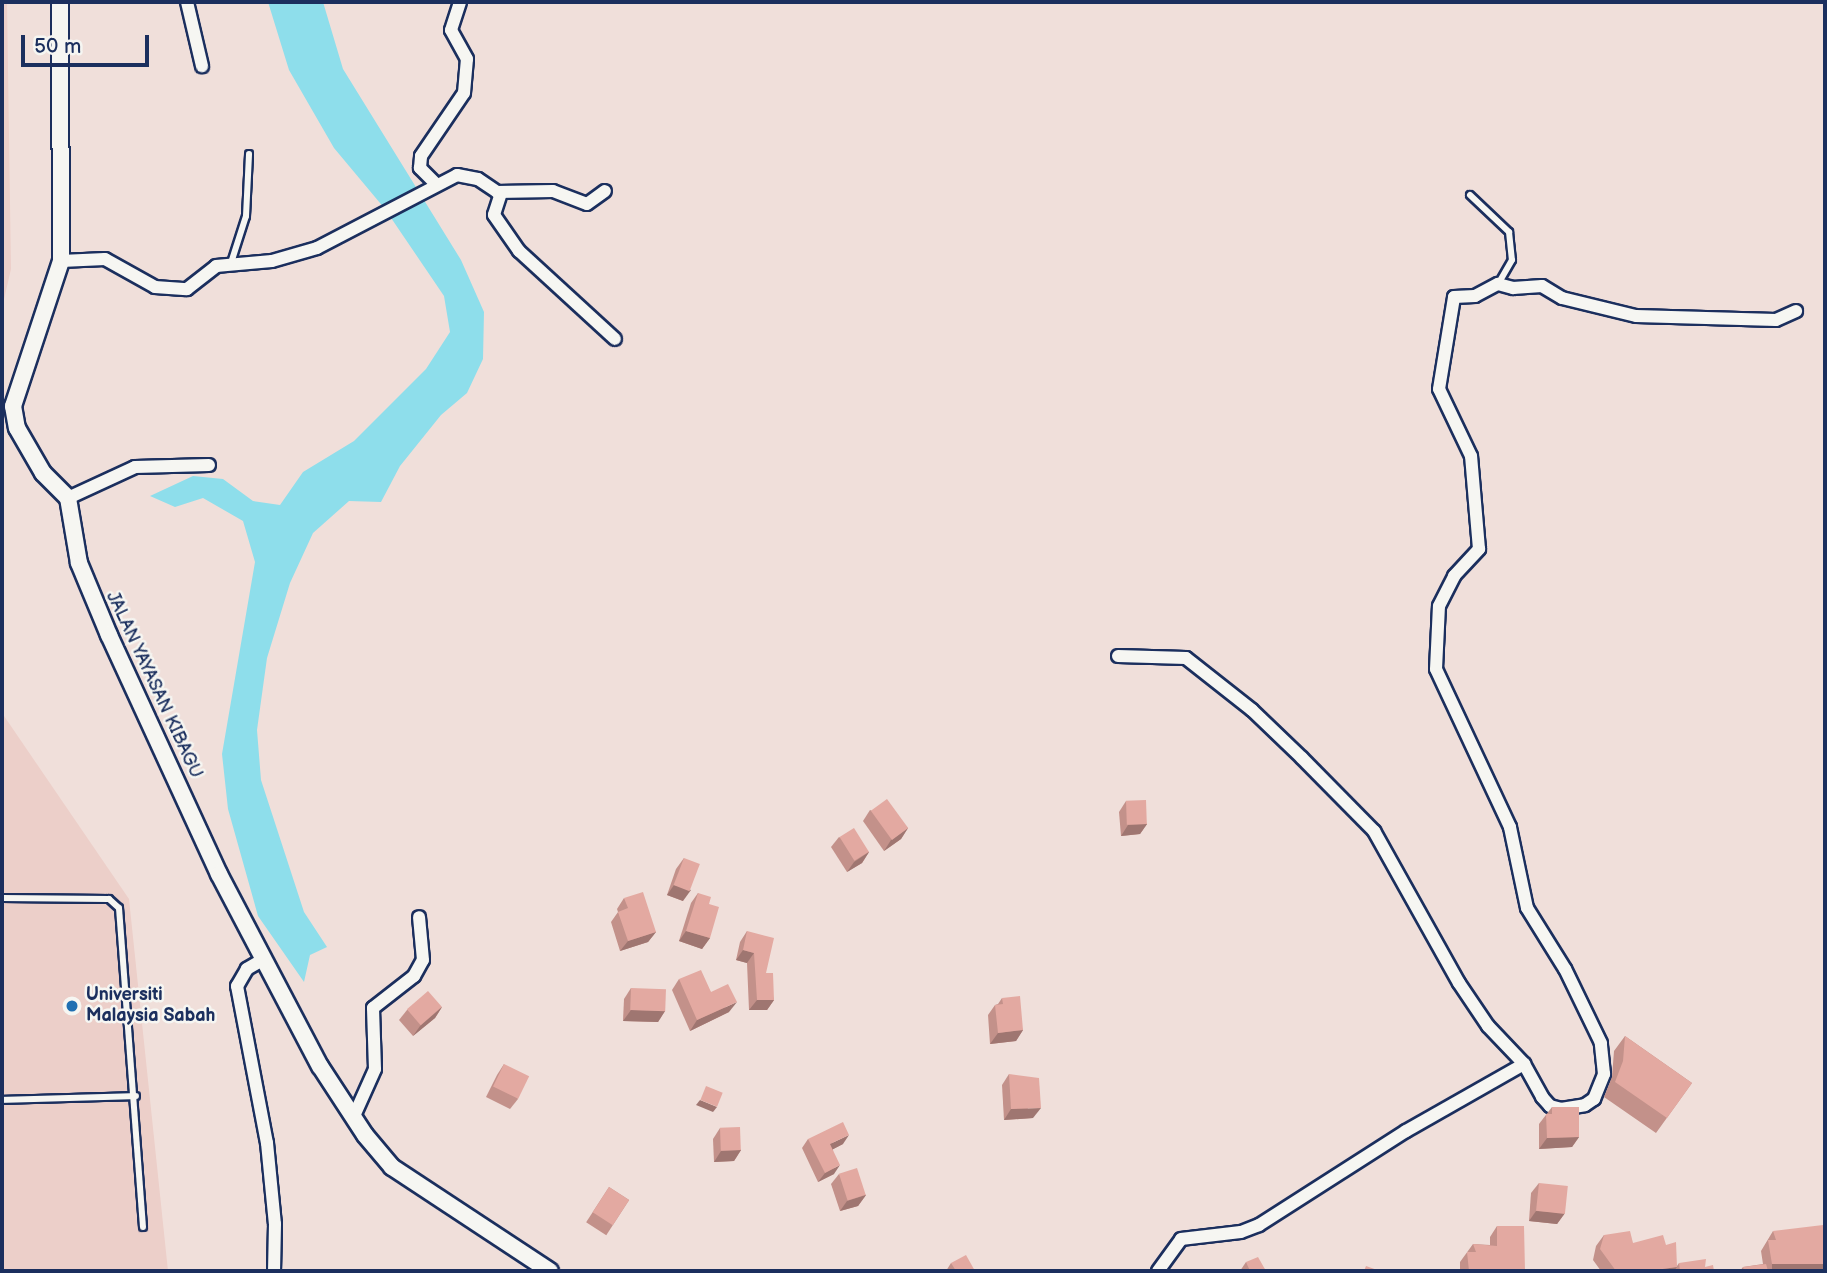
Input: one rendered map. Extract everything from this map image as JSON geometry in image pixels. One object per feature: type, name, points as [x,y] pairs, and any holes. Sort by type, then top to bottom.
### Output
[{"type":"street","name":"JALAN YAYASAN KIBAGU","points":[[60,2],[61,261],[7,408],[26,449],[68,498],[85,582],[219,874],[298,1029],[380,1153],[405,1178],[550,1271]]},
{"type":"street","points":[[187,2],[202,66]]},
{"type":"street","points":[[436,184],[420,168],[421,156],[464,93],[467,59],[451,30],[460,2]]},
{"type":"street","points":[[61,261],[105,259],[155,287],[178,290],[194,286],[216,266],[294,256],[383,217],[436,184],[466,175],[501,193],[553,191],[587,204],[605,191]]},
{"type":"street","points":[[501,193],[494,215],[519,251],[615,339]]},
{"type":"street","points":[[1118,656],[1186,658],[1252,710],[1374,831],[1406,881],[1459,983],[1488,1026],[1524,1064],[1550,1106],[1561,1109],[1594,1099],[1604,1074],[1601,1043],[1565,970],[1527,908],[1510,827],[1436,669],[1439,606],[1454,576],[1479,549],[1471,456],[1439,389],[1446,333],[1454,297],[1475,296],[1498,284],[1513,288],[1542,286],[1562,298],[1636,316],[1776,320],[1796,311]]},
{"type":"street","points":[[68,498],[135,467],[209,465]]},
{"type":"street","points":[[354,1116],[375,1069],[373,1008],[414,976],[423,960],[419,917]]},
{"type":"street","points":[[264,959],[247,970],[237,986],[267,1143],[275,1224],[274,1271]]},
{"type":"street","points":[[1157,1271],[1181,1239],[1234,1233],[1259,1225],[1414,1126],[1524,1064]]},
{"type":"lane","points":[[231,262],[246,216],[249,154]]},
{"type":"lane","points":[[1470,195],[1509,232],[1512,260],[1498,284]]},
{"type":"lane","points":[[2,898],[109,899],[117,904],[136,1096],[143,1227]]},
{"type":"lane","points":[[2,1100],[136,1096]]},
{"type":"shaded area","points":[[2,2],[7,2],[11,269],[2,308]]},
{"type":"shaded area","name":"Universiti Malaysia Sabah","points":[[2,713],[129,899],[168,1271],[2,1271]]},
{"type":"water","points":[[268,2],[323,2],[343,69],[461,260],[484,312],[483,359],[467,393],[441,415],[400,466],[381,502],[349,501],[313,533],[290,583],[267,658],[257,730],[261,780],[304,912],[327,947],[310,955],[304,982],[258,916],[228,809],[222,754],[255,562],[243,521],[203,498],[175,507],[150,496],[193,476],[223,479],[253,501],[280,505],[303,472],[354,441],[426,369],[450,332],[444,296],[385,209],[334,148],[289,70]]},
{"type":"building","points":[[887,799],[908,828],[892,840],[871,811]]},
{"type":"building","points":[[1146,800],[1147,824],[1127,825],[1126,801]]},
{"type":"building","points":[[854,828],[869,852],[854,861],[840,837]]},
{"type":"building","points":[[684,858],[700,864],[689,891],[674,885]]},
{"type":"building","points":[[643,892],[656,932],[628,941],[618,912],[628,908],[624,898]]},
{"type":"building","points":[[698,893],[711,897],[709,904],[719,907],[710,938],[686,931]]},
{"type":"building","points":[[747,931],[774,938],[766,973],[773,973],[774,1000],[757,1000],[754,953],[743,950]]},
{"type":"building","points":[[701,970],[711,992],[728,984],[737,1002],[697,1020],[679,979]]},
{"type":"building","points":[[631,988],[666,989],[665,1011],[630,1010]]},
{"type":"building","points":[[428,991],[442,1007],[421,1025],[407,1009]]},
{"type":"building","points":[[1020,996],[1023,1030],[998,1033],[995,1005],[1003,1004],[1002,998]]},
{"type":"building","points":[[1625,1036],[1692,1083],[1667,1118],[1615,1082],[1623,1061]]},
{"type":"building","points":[[504,1064],[529,1076],[518,1099],[493,1086]]},
{"type":"building","points":[[1009,1074],[1039,1078],[1041,1108],[1011,1109]]},
{"type":"building","points":[[706,1086],[723,1093],[717,1107],[700,1100]]},
{"type":"building","points":[[1552,1107],[1579,1107],[1579,1137],[1547,1138],[1546,1114],[1552,1114]]},
{"type":"building","points":[[843,1122],[849,1135],[830,1144],[840,1165],[825,1173],[808,1139]]},
{"type":"building","points":[[740,1127],[741,1150],[721,1151],[720,1128]]},
{"type":"building","points":[[857,1168],[866,1195],[848,1201],[839,1174]]},
{"type":"building","points":[[1539,1183],[1568,1186],[1565,1214],[1536,1211]]},
{"type":"building","points":[[609,1187],[629,1200],[613,1225],[593,1212]]},
{"type":"building","points":[[1823,1225],[1825,1264],[1772,1264],[1768,1240],[1776,1240],[1773,1231]]},
{"type":"building","points":[[1497,1226],[1524,1226],[1525,1271],[1469,1271],[1467,1252],[1476,1252],[1473,1244],[1497,1246]]},
{"type":"building","points":[[1630,1231],[1633,1243],[1663,1235],[1666,1245],[1676,1242],[1677,1267],[1616,1271],[1600,1249],[1604,1235]]},
{"type":"building","points":[[966,1255],[975,1271],[956,1271],[951,1263]]},
{"type":"building","points":[[1258,1257],[1266,1271],[1250,1271],[1246,1262]]},
{"type":"building","points":[[1706,1259],[1705,1267],[1713,1265],[1714,1271],[1680,1271],[1679,1263]]},
{"type":"building","points":[[1766,1264],[1768,1271],[1744,1271],[1743,1267]]},
{"type":"building","points":[[1366,1266],[1380,1271],[1364,1271]]},
{"type":"place","name":"Universiti Malaysia Sabah","points":[[72,1006]]}]
